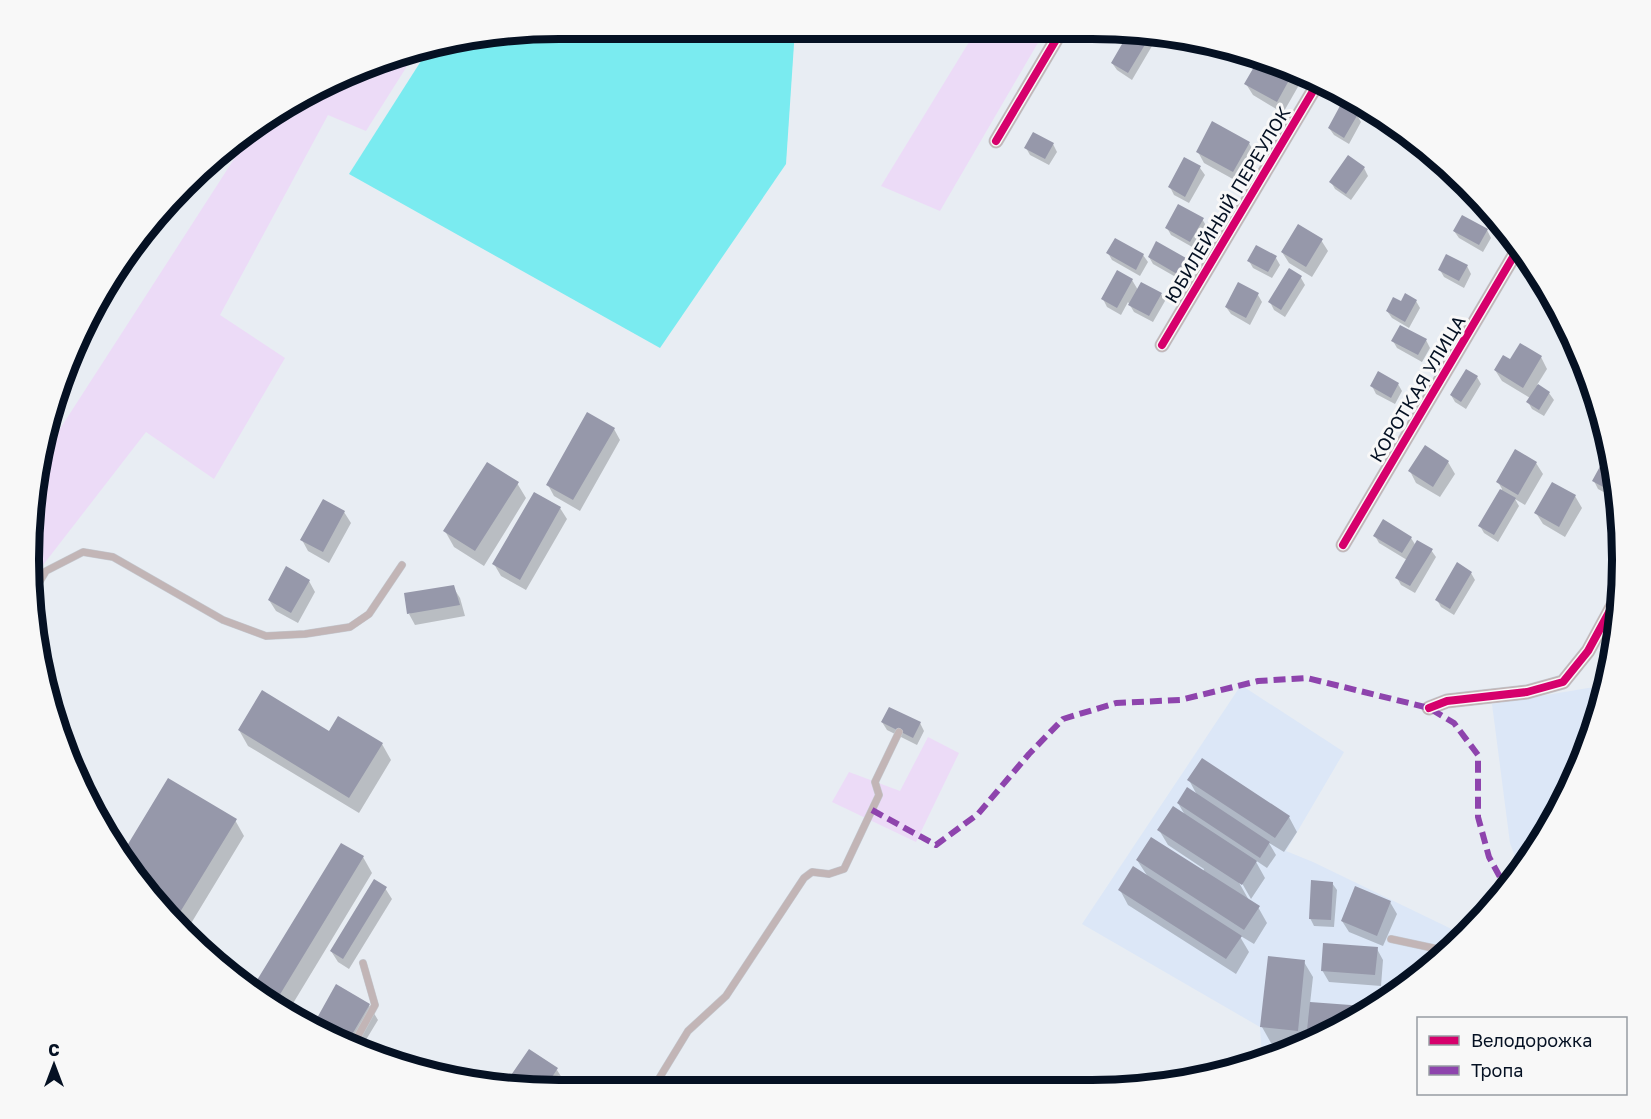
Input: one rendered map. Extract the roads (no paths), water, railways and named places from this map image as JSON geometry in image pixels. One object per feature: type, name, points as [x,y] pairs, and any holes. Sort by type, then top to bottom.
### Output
[{"type":"street","points":[[996,141],[1056,39]]},
{"type":"street","name":"ЮБИЛЕЙНЫЙ ПЕРЕУЛОК","points":[[1162,345],[1314,89]]},
{"type":"street","name":"КОРОТКАЯ УЛИЦА","points":[[1343,545],[1514,256]]},
{"type":"street","points":[[1429,708],[1447,701],[1527,692],[1563,682],[1588,651],[1609,612]]},
{"type":"lane","points":[[40,582],[46,571],[83,552],[113,557],[223,620],[266,636],[304,634],[350,627],[369,614],[402,565]]},
{"type":"lane","points":[[658,1080],[688,1031],[726,996],[804,878],[812,872],[829,874],[844,869],[879,795],[875,782],[899,732]]},
{"type":"lane","points":[[1391,939],[1437,949]]},
{"type":"lane","points":[[357,1038],[375,1005],[363,963]]},
{"type":"water","points":[[794,39],[786,164],[660,348],[349,174],[423,58],[492,43],[525,40]]}]
